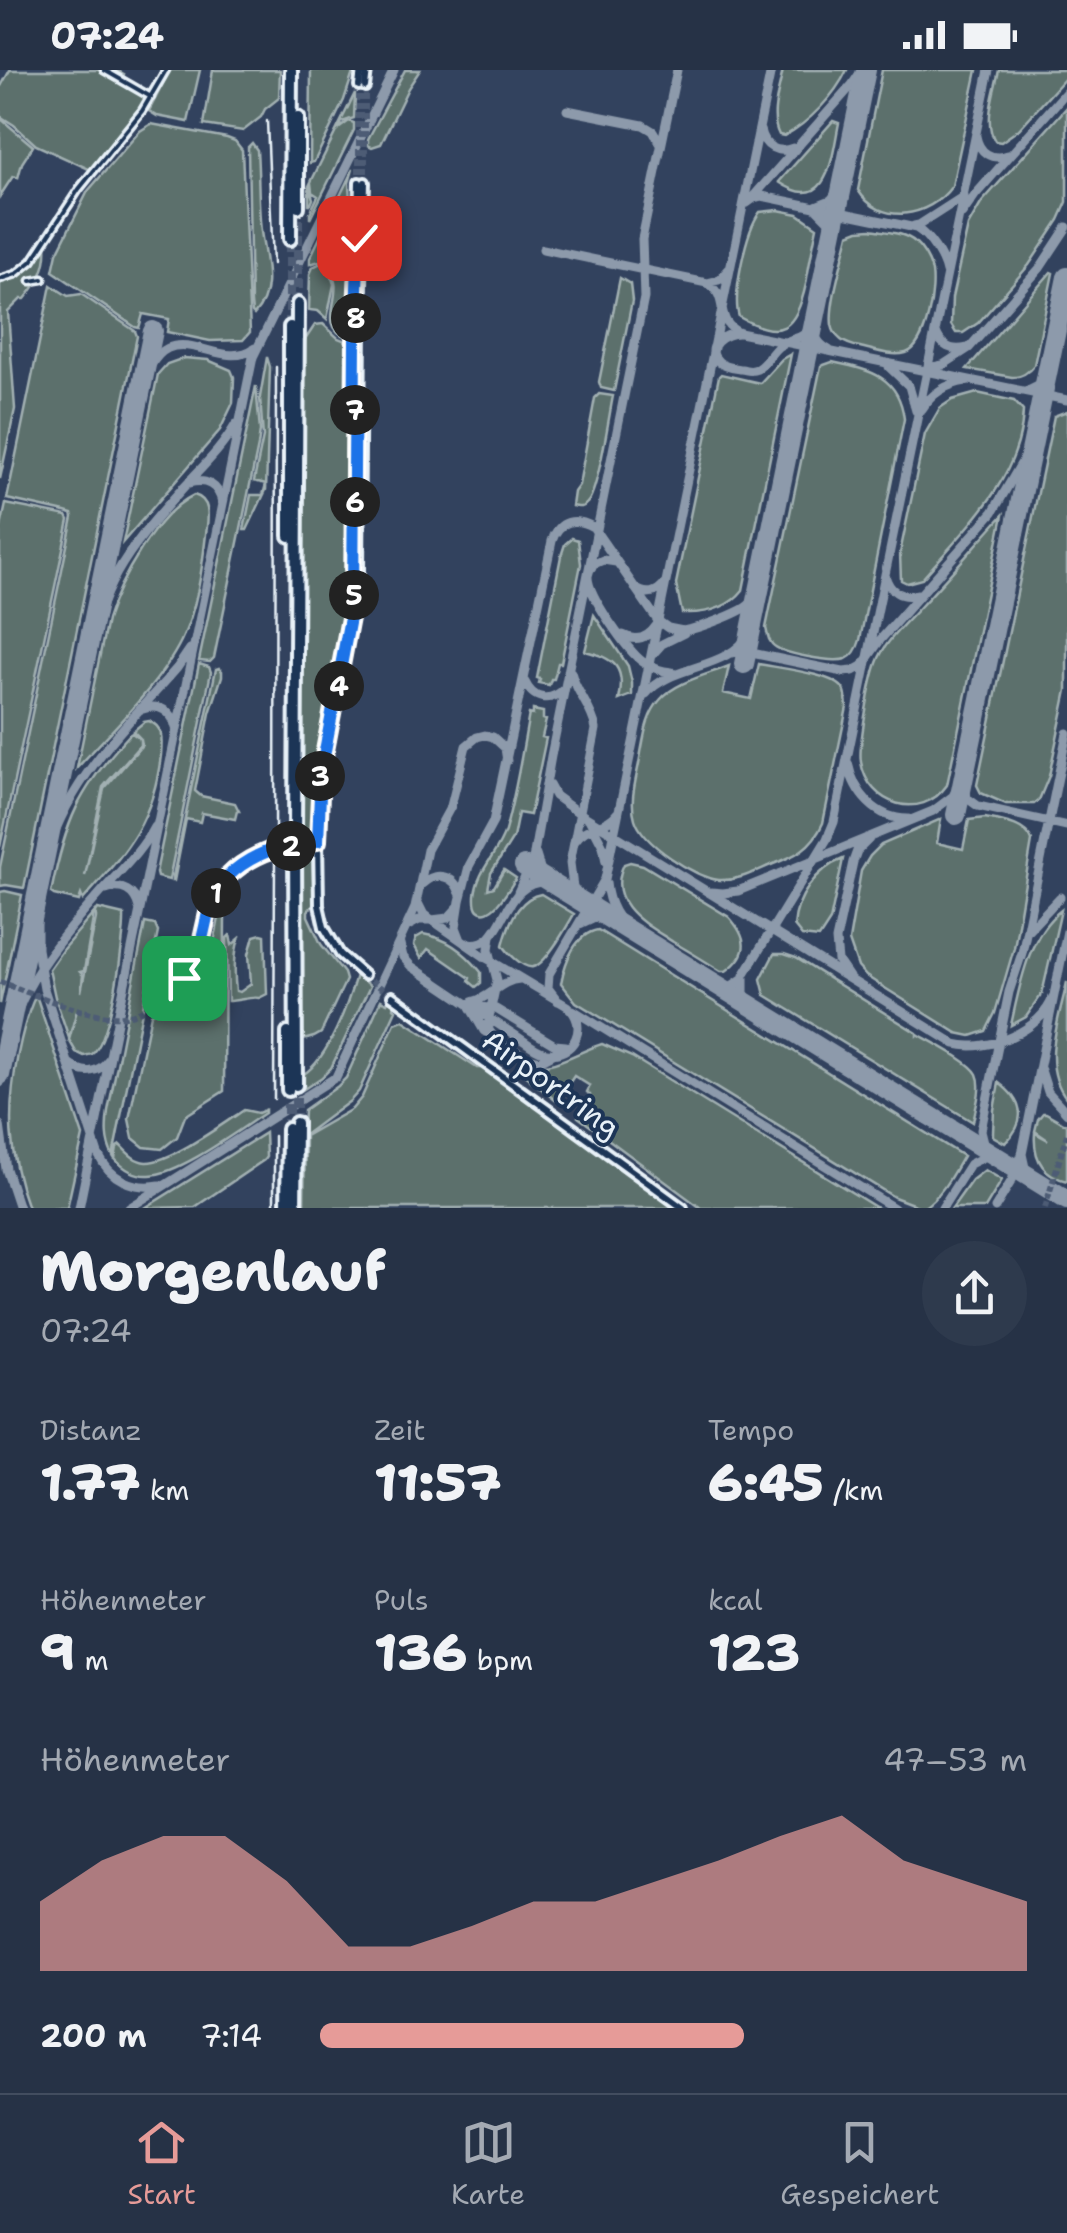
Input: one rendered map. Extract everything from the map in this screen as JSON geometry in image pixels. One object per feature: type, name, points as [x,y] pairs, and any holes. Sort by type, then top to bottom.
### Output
[{"type":"highway","points":[[296,71],[298,207]]},
{"type":"highway","points":[[290,239],[296,71]]},
{"type":"highway","points":[[290,327],[292,1088],[298,304]]},
{"type":"highway","points":[[287,1208],[292,1126],[295,1208]]},
{"type":"street","points":[[104,70],[152,97]]},
{"type":"street","points":[[0,279],[16,274],[32,261],[79,189],[152,97],[166,70]]},
{"type":"street","points":[[362,86],[364,70]]},
{"type":"street","points":[[362,182],[360,572],[321,772],[318,894],[322,922],[331,942],[364,976]]},
{"type":"street","points":[[158,1000],[179,984],[193,965],[210,908],[221,884],[237,868],[269,852],[318,841]]},
{"type":"street","name":"Airportring","points":[[392,996],[684,1208]]},
{"type":"green space","points":[[10,70],[116,70],[124,74],[122,79],[150,94],[136,117],[91,170],[36,145],[0,116],[0,88]]},
{"type":"green space","points":[[170,70],[200,70],[188,122],[149,111]]},
{"type":"green space","points":[[213,70],[280,70],[279,98],[243,131],[204,125]]},
{"type":"green space","points":[[311,70],[354,70],[344,100],[314,162],[310,163]]},
{"type":"green space","points":[[405,70],[420,70],[381,144],[372,147],[368,139]]},
{"type":"green space","points":[[783,70],[847,70],[820,108],[784,136],[779,135],[775,120]]},
{"type":"green space","points":[[882,70],[977,70],[952,186],[931,205],[905,214],[879,209],[858,190]]},
{"type":"green space","points":[[999,70],[1067,70],[1067,76],[1018,130],[1001,142],[995,141],[990,125]]},
{"type":"green space","points":[[355,93],[354,118],[342,122],[337,130],[349,121],[354,123],[354,130],[310,219],[318,196],[312,192],[311,183],[310,189],[313,199],[309,204],[309,186]]},
{"type":"green space","points":[[1067,107],[1067,202],[1059,220],[1029,265],[978,323],[956,333],[951,325],[952,298],[968,226],[982,202]]},
{"type":"green space","points":[[0,118],[33,146],[18,178],[13,176],[0,196]]},
{"type":"green space","points":[[833,121],[839,123],[834,151],[818,187],[808,192],[796,191],[779,182]]},
{"type":"green space","points":[[151,124],[227,138],[242,150],[250,332],[243,340],[210,341],[167,332],[169,319],[143,314],[139,328],[135,327],[53,271],[57,253],[88,191],[140,131]]},
{"type":"green space","points":[[252,143],[257,150],[267,275],[265,296],[254,315],[248,147]]},
{"type":"green space","points":[[353,169],[350,205],[323,260],[310,264],[310,258]]},
{"type":"green space","points":[[355,201],[352,336],[348,338],[333,325],[335,287],[334,278],[329,269],[334,284],[327,319],[318,311],[309,310],[310,274],[313,267],[325,261]]},
{"type":"green space","points":[[760,212],[798,214],[817,227],[797,312],[792,321],[776,329],[739,317],[737,294],[745,247],[755,221]]},
{"type":"green space","points":[[871,229],[911,239],[923,251],[931,268],[928,315],[919,340],[906,353],[889,354],[851,345],[839,338],[832,325],[849,234]]},
{"type":"green space","points":[[46,245],[46,260],[38,280],[25,299],[8,312],[15,409],[0,479],[0,282],[21,273]]},
{"type":"green space","points":[[1051,272],[1032,368],[1012,377],[967,369]]},
{"type":"green space","points":[[620,278],[630,284],[632,301],[614,391],[601,388],[599,382]]},
{"type":"green space","points":[[51,285],[68,296],[81,294],[137,336],[24,888],[0,886],[0,867],[73,517],[7,499]]},
{"type":"green space","points":[[323,324],[338,338],[351,343],[350,599],[318,759],[313,833],[301,841],[305,340],[315,325]]},
{"type":"green space","points":[[791,354],[743,590],[716,609],[682,613],[676,584],[719,376],[760,383]]},
{"type":"green space","points":[[267,357],[270,367],[266,490],[244,530],[251,495],[263,495],[266,484],[254,481],[263,437],[260,397]]},
{"type":"green space","points":[[184,358],[208,360],[231,370],[233,403],[220,430],[123,542],[158,374],[167,364]]},
{"type":"green space","points":[[832,362],[870,372],[889,384],[901,404],[904,419],[860,640],[851,656],[839,660],[807,657],[777,648],[769,640],[766,628],[821,366]]},
{"type":"green space","points":[[256,386],[258,446],[214,658],[210,662],[199,661]]},
{"type":"green space","points":[[977,393],[1014,401],[1023,411],[1012,459],[972,522],[922,579],[907,583],[901,580],[900,553],[925,434],[940,408]]},
{"type":"green space","points":[[599,394],[613,396],[599,470],[587,503],[572,506],[595,398]]},
{"type":"green space","points":[[1067,411],[1067,690],[1049,776],[1039,800],[1034,804],[1006,804],[981,793],[977,785],[1054,416]]},
{"type":"green space","points":[[194,495],[204,501],[208,522],[198,589],[187,629],[148,691],[77,768],[113,604],[153,532],[166,516]]},
{"type":"green space","points":[[6,504],[67,516],[69,520],[0,847],[0,532]]},
{"type":"green space","points":[[1003,515],[947,785],[924,803],[897,804],[874,789],[861,762],[861,742],[877,663],[896,634]]},
{"type":"green space","points":[[572,538],[578,540],[581,564],[561,663],[549,685],[539,683],[537,678],[561,556]]},
{"type":"green space","points":[[594,615],[628,666],[632,695],[619,700],[621,680],[616,666],[585,651]]},
{"type":"green space","points":[[199,664],[209,667],[211,672],[169,880],[157,877],[156,873]]},
{"type":"green space","points":[[759,664],[806,672],[839,684],[844,690],[847,707],[823,823],[814,839],[788,858],[746,876],[709,878],[658,848],[635,819],[633,796],[644,735],[655,706],[666,694],[729,666],[723,693],[751,699]]},
{"type":"green space","points":[[216,669],[222,676],[210,713],[195,791],[201,796],[235,803],[239,811],[235,819],[202,813],[200,822],[186,819],[172,881]]},
{"type":"green space","points":[[533,710],[543,712],[546,720],[542,737],[546,738],[530,815],[518,813],[513,838],[491,873],[488,889],[494,887],[504,870],[516,878],[500,902],[483,912],[475,905],[477,886],[505,831]]},
{"type":"green space","points":[[149,721],[160,730],[161,755],[151,799],[135,835],[83,900],[81,895],[79,901],[54,895],[51,893],[62,845],[76,808],[97,773],[129,735],[140,739],[140,745],[103,787],[85,876],[104,789],[142,745],[141,739],[133,731]]},
{"type":"green space","points":[[985,818],[1019,827],[1032,841],[1014,948],[995,1013],[986,1031],[971,1036],[957,1033],[866,976],[858,967],[849,941],[861,871],[881,845],[941,819],[937,843],[963,849],[969,820]]},
{"type":"green space","points":[[301,846],[312,847],[314,904],[308,916],[321,944],[346,980],[321,1033],[303,1040]]},
{"type":"green space","points":[[843,859],[830,921],[819,938],[802,936],[794,926],[803,895],[816,877]]},
{"type":"green space","points":[[624,864],[643,865],[729,917],[744,946],[734,965],[721,971],[651,928],[631,911],[620,891]]},
{"type":"green space","points":[[0,892],[22,895],[0,1004]]},
{"type":"green space","points":[[541,894],[574,914],[544,960],[529,967],[503,945],[520,907]]},
{"type":"green space","points":[[98,909],[124,915],[122,945],[105,1030],[92,1054],[84,1056],[76,1052],[69,1040],[77,1010],[69,1038],[49,969],[94,913],[84,971],[80,972],[81,992]]},
{"type":"green space","points":[[223,910],[224,1091],[185,1116],[177,1137],[162,1149],[144,1147],[133,1138],[129,1119],[151,1014],[182,995],[201,974]]},
{"type":"green space","points":[[1061,910],[1042,994],[1026,1017],[1011,1025],[1033,947]]},
{"type":"green space","points":[[145,923],[155,925],[158,932],[113,1156],[107,1134],[108,1111]]},
{"type":"green space","points":[[598,930],[963,1156],[941,1191],[923,1208],[894,1197],[576,1002],[561,983],[565,966],[577,943]]},
{"type":"green space","points":[[423,934],[463,953],[481,972],[481,983],[476,987],[470,978],[428,949],[421,958],[414,945]]},
{"type":"green space","points":[[230,935],[232,945],[239,939],[235,972],[236,991],[240,992],[251,984],[249,954],[254,936],[265,935],[267,994],[228,1001],[227,938]]},
{"type":"green space","points":[[774,954],[796,958],[967,1064],[979,1079],[973,1122],[765,995],[761,979]]},
{"type":"green space","points":[[356,975],[370,986],[331,1068],[304,1089],[304,1074],[329,1043]]},
{"type":"green space","points":[[1067,982],[1067,1099],[1054,1072],[1053,1057]]},
{"type":"green space","points":[[36,995],[83,1136],[67,1208],[28,1208],[13,1151],[14,1075]]},
{"type":"green space","points":[[389,999],[396,1010],[359,1091],[303,1136],[304,1110],[346,1078],[381,1000],[387,1003]]},
{"type":"green space","points":[[403,1020],[477,1068],[487,1068],[675,1208],[304,1208],[305,1136],[352,1109],[362,1097],[395,1023]]},
{"type":"green space","points":[[602,1044],[632,1057],[877,1208],[701,1208],[578,1117],[590,1095],[590,1086],[574,1076],[555,1100],[523,1074],[528,1065],[556,1062]]},
{"type":"green space","points":[[999,1083],[1020,1111],[1017,1127],[1005,1143],[993,1136]]},
{"type":"green space","points":[[244,1110],[265,1113],[177,1167],[150,1175],[126,1169],[115,1159],[120,1145],[142,1161],[156,1161],[196,1142]]},
{"type":"green space","points":[[1043,1113],[1067,1125],[1067,1181],[1046,1170],[1038,1158],[1035,1133],[1048,1140],[1035,1131]]},
{"type":"green space","points":[[265,1133],[264,1160],[195,1207],[145,1208]]},
{"type":"green space","points":[[985,1170],[1002,1180],[985,1208],[952,1208],[972,1180]]},
{"type":"taxiway","points":[[79,1208],[253,357],[394,70]]},
{"type":"taxiway","points":[[518,892],[533,859],[644,298],[642,239],[677,70]]},
{"type":"taxiway","points":[[558,1001],[548,988],[549,974],[605,879],[771,70]]},
{"type":"taxiway","points":[[753,197],[862,70]]},
{"type":"taxiway","points":[[754,1008],[744,993],[744,975],[834,822],[989,70]]},
{"type":"taxiway","points":[[962,214],[1067,91]]},
{"type":"taxiway","points":[[567,110],[643,125],[653,131],[660,143]]},
{"type":"taxiway","points":[[760,130],[772,148],[793,148]]},
{"type":"taxiway","points":[[976,136],[987,154],[1008,155]]},
{"type":"taxiway","points":[[816,206],[831,200],[843,184]]},
{"type":"taxiway","points":[[747,203],[762,196],[916,228],[935,247],[946,272]]},
{"type":"taxiway","points":[[914,226],[964,196]]},
{"type":"taxiway","points":[[816,208],[829,221],[831,240]]},
{"type":"taxiway","points":[[928,368],[943,365],[969,348],[1040,268],[1067,227]]},
{"type":"taxiway","points":[[543,249],[707,283],[719,280],[729,269]]},
{"type":"taxiway","points":[[704,282],[718,294],[726,321],[740,333],[1067,400]]},
{"type":"taxiway","points":[[739,333],[717,342],[714,356],[726,366],[753,370],[779,346],[803,335],[815,319]]},
{"type":"taxiway","points":[[814,321],[817,338],[829,350]]},
{"type":"taxiway","points":[[936,332],[948,347],[967,348]]},
{"type":"taxiway","points":[[139,400],[149,369],[161,352],[175,346],[223,354],[255,348]]},
{"type":"taxiway","points":[[889,367],[909,386],[916,411]]},
{"type":"taxiway","points":[[1026,391],[1040,384],[1048,370]]},
{"type":"taxiway","points":[[922,409],[940,390],[966,381]]},
{"type":"taxiway","points":[[83,672],[98,616],[129,553],[236,424]]},
{"type":"taxiway","points":[[731,653],[742,651],[843,672],[862,666],[881,639],[993,512],[1022,462],[1036,426]]},
{"type":"taxiway","points":[[189,483],[210,484],[222,502]]},
{"type":"taxiway","points":[[461,940],[456,927],[460,901],[469,866],[493,822],[552,541],[559,529],[574,521],[593,527],[658,621],[683,631]]},
{"type":"taxiway","points":[[616,562],[603,560],[591,568],[588,576],[594,596],[636,656],[653,668],[672,672]]},
{"type":"taxiway","points":[[885,575],[896,592],[917,594]]},
{"type":"taxiway","points":[[635,588],[651,593],[665,583]]},
{"type":"taxiway","points":[[681,631],[745,608],[759,590]]},
{"type":"taxiway","points":[[623,635],[641,638],[656,626]]},
{"type":"taxiway","points":[[646,694],[670,677],[729,654],[750,632]]},
{"type":"taxiway","points":[[653,654],[662,644],[684,633]]},
{"type":"taxiway","points":[[44,863],[54,833],[82,781],[190,649]]},
{"type":"taxiway","points":[[571,672],[596,729],[570,863],[573,887],[589,906]]},
{"type":"taxiway","points":[[525,682],[532,693],[542,697],[564,689]]},
{"type":"taxiway","points":[[143,709],[164,710],[176,728]]},
{"type":"taxiway","points":[[997,1157],[985,1146],[981,1130],[1067,733]]},
{"type":"taxiway","points":[[129,1208],[336,1077],[415,908],[427,850],[451,806],[466,746],[477,737],[493,737],[505,748],[507,761]]},
{"type":"taxiway","points":[[848,763],[855,784],[868,802],[886,814],[908,819]]},
{"type":"taxiway","points":[[711,892],[738,891],[933,811],[953,796],[964,776]]},
{"type":"taxiway","points":[[964,778],[967,798],[978,806],[1067,826]]},
{"type":"taxiway","points":[[549,785],[555,796],[573,809],[955,1044],[983,1045],[1012,1036],[1038,1020],[1053,997]]},
{"type":"taxiway","points":[[575,841],[618,812]]},
{"type":"taxiway","points":[[590,821],[603,846],[606,862]]},
{"type":"taxiway","points":[[0,1083],[12,1025],[35,976],[154,827]]},
{"type":"taxiway","points":[[849,977],[838,961],[836,940],[853,862],[869,839]]},
{"type":"taxiway","points":[[536,855],[541,871],[551,882]]},
{"type":"taxiway","points":[[422,884],[433,877],[444,877],[454,882],[460,893]]},
{"type":"taxiway","points":[[468,943],[491,936],[521,890],[534,883],[551,882]]},
{"type":"taxiway","points":[[606,883],[614,911],[634,934]]},
{"type":"taxiway","points":[[106,890],[127,890],[139,908]]},
{"type":"taxiway","points":[[37,895],[37,949],[44,989],[98,1154],[123,1181],[141,1186],[160,1185]]},
{"type":"taxiway","points":[[1028,931],[1060,897]]},
{"type":"taxiway","points":[[418,903],[432,920],[448,918],[458,907]]},
{"type":"taxiway","points":[[580,924],[595,917],[614,921]]},
{"type":"taxiway","points":[[400,944],[403,957],[411,966],[539,1050],[556,1053],[576,1039],[577,1022],[567,1006],[432,920],[419,920],[408,926]]},
{"type":"taxiway","points":[[1045,1186],[1026,1172],[1022,1154],[1067,931]]},
{"type":"taxiway","points":[[491,936],[489,949],[497,980],[488,1022],[494,1037]]},
{"type":"taxiway","points":[[472,1002],[520,979]]},
{"type":"taxiway","points":[[719,986],[730,987],[742,979]]},
{"type":"taxiway","points":[[473,1006],[496,1009],[555,1045],[566,1046]]},
{"type":"taxiway","points":[[470,1007],[484,1031],[527,1058],[540,1061],[555,1053]]},
{"type":"taxiway","points":[[573,1010],[894,1208]]},
{"type":"taxiway","points":[[70,1064],[90,1071],[108,1060]]},
{"type":"taxiway","points":[[1041,1070],[1048,1092],[1067,1113]]},
{"type":"taxiway","points":[[0,1125],[6,1169],[19,1208]]},
{"type":"taxiway","points":[[942,1208],[970,1164],[986,1156],[1003,1161]]},
{"type":"taxiway","points":[[995,1208],[1021,1157]]},
{"type":"runway","points":[[744,664],[866,70]]},
{"type":"runway","points":[[956,815],[1067,277]]},
{"type":"runway","points":[[0,1075],[153,331]]},
{"type":"runway","points":[[524,866],[1067,1200]]},
{"type":"tunnel","points":[[359,86],[359,182]]},
{"type":"tunnel","points":[[365,87],[365,182]]},
{"type":"tunnel","points":[[298,207],[298,304]]},
{"type":"tunnel","points":[[290,239],[290,327]]},
{"type":"tunnel","points":[[364,975],[392,996]]},
{"type":"tunnel","points":[[0,982],[101,1015],[130,1015],[158,1000]]},
{"type":"tunnel","points":[[296,1085],[296,1123]]},
{"type":"tunnel","points":[[288,1090],[288,1129]]},
{"type":"tunnel","points":[[1045,1208],[1067,1134]]},
{"type":"railway","points":[[267,121],[273,264]]},
{"type":"railway","points":[[275,848],[276,367]]},
{"type":"railway","points":[[274,1099],[275,855]]},
{"type":"railway","points":[[274,1136],[274,1208]]},
{"type":"route","points":[[184,978],[200,949],[214,897],[228,875],[249,859],[318,841],[321,772],[353,602],[359,238]]}]
